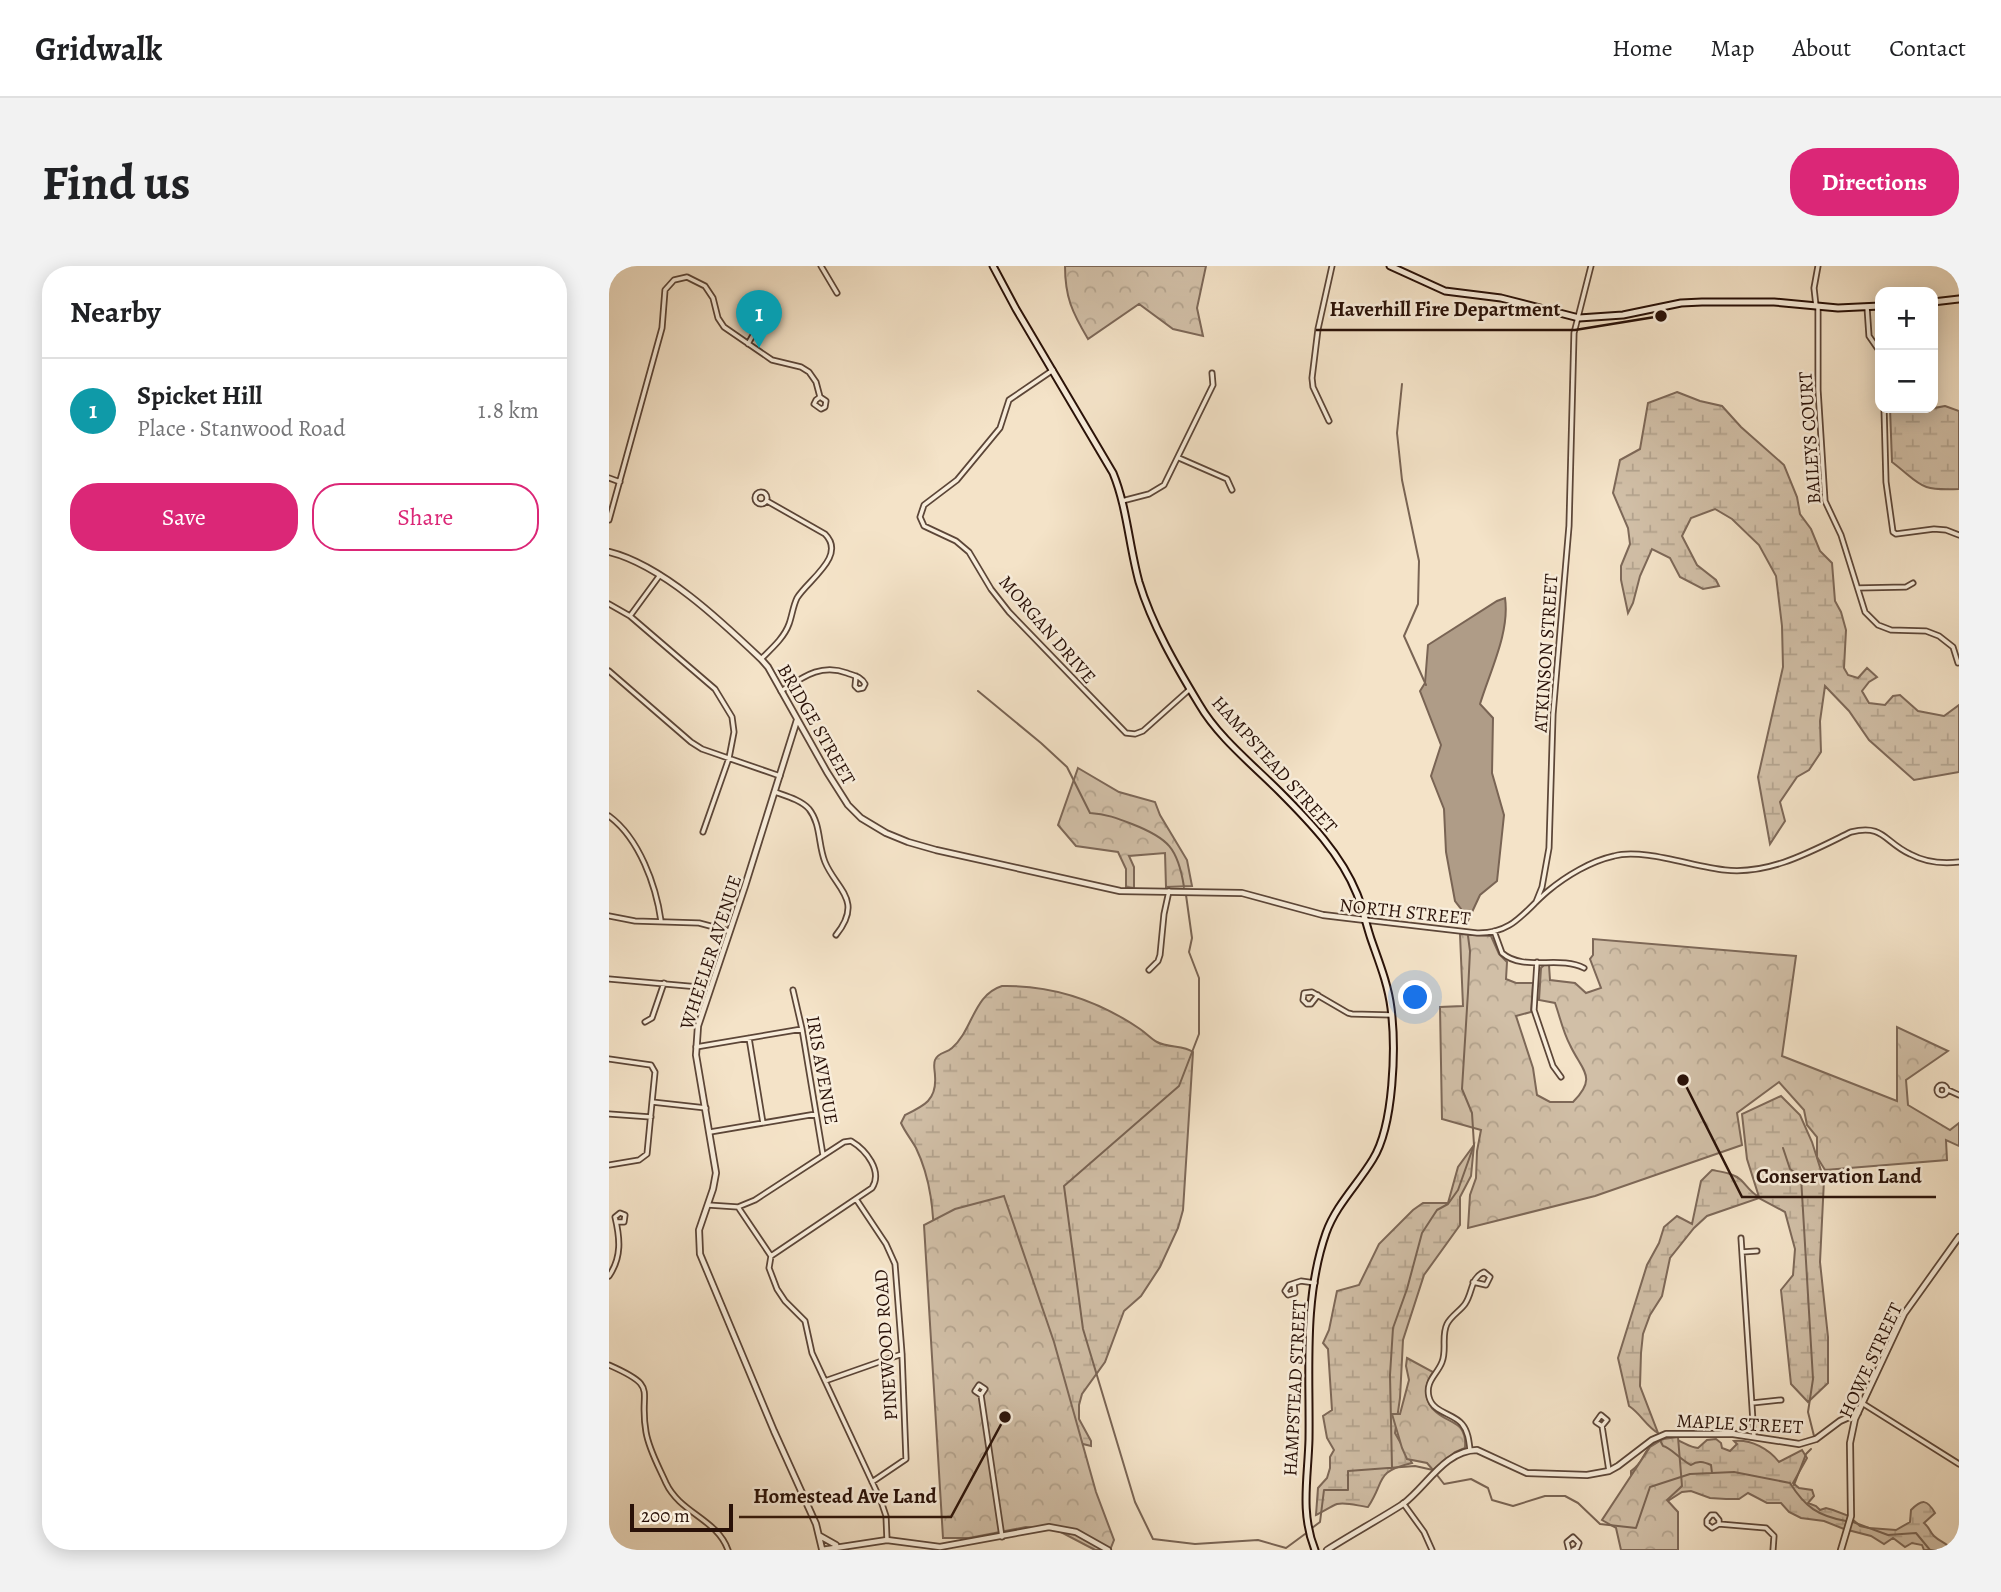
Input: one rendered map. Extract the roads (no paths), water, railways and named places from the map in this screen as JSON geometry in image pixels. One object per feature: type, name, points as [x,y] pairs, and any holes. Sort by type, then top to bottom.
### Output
[{"type":"main road","name":"HAMPSTEAD STREET","points":[[993,266],[1108,463],[1122,501],[1145,600],[1190,689],[1212,724],[1295,808],[1328,846],[1349,878],[1389,993],[1392,1015],[1392,1072],[1383,1136],[1372,1160],[1341,1203],[1329,1225],[1318,1261],[1315,1283],[1308,1349],[1309,1442],[1304,1498],[1306,1521],[1315,1550]]},
{"type":"main road","points":[[1390,266],[1445,291],[1501,298],[1579,318],[1623,315],[1681,303],[1702,302],[1875,306]]},
{"type":"main road","points":[[1938,301],[1959,299]]},
{"type":"street","points":[[821,266],[837,293]]},
{"type":"street","points":[[1329,421],[1313,387],[1313,378],[1319,320],[1332,266]]},
{"type":"street","name":"ATKINSON STREET","points":[[1536,902],[1542,887],[1549,849],[1551,761],[1569,526],[1574,333],[1591,266]]},
{"type":"street","name":"BAILEYS COURT","points":[[1818,266],[1814,288],[1817,307],[1818,390],[1825,500],[1829,513],[1841,535],[1865,612],[1872,621],[1891,631],[1926,631],[1939,636],[1953,647],[1958,663]]},
{"type":"street","points":[[609,520],[662,328],[664,294],[670,282],[687,277],[705,286],[713,298],[722,324],[747,345],[776,362],[797,366],[809,372],[816,382],[820,397]]},
{"type":"street","points":[[1867,307],[1868,333],[1878,350]]},
{"type":"street","points":[[747,345],[757,328]]},
{"type":"street","name":"MORGAN DRIVE","points":[[1053,370],[1009,400],[1000,428],[957,480],[923,505],[921,522],[927,528],[956,541],[969,552],[991,589],[1009,612],[1126,733],[1143,731],[1190,689]]},
{"type":"street","points":[[1122,501],[1149,494],[1164,485],[1213,385],[1212,373]]},
{"type":"street","points":[[1884,413],[1886,482],[1893,532],[1901,534],[1940,529],[1959,535]]},
{"type":"street","points":[[1179,458],[1227,479],[1232,490]]},
{"type":"street","points":[[609,478],[620,482]]},
{"type":"street","points":[[761,659],[786,631],[797,598],[826,564],[832,548],[831,540],[825,534],[767,501]]},
{"type":"street","name":"BRIDGE STREET","points":[[609,551],[639,562],[660,575],[703,608],[761,659],[848,805],[861,818],[898,838]]},
{"type":"street","points":[[630,616],[660,575]]},
{"type":"street","points":[[1858,588],[1908,587],[1913,583]]},
{"type":"street","points":[[609,604],[630,616],[720,695],[734,724],[729,758],[703,832]]},
{"type":"street","points":[[781,691],[821,670],[836,669],[856,676]]},
{"type":"street","points":[[609,671],[691,743],[780,775]]},
{"type":"street","name":"WHEELER AVENUE","points":[[797,719],[698,1026],[696,1047],[716,1173],[699,1230],[699,1246],[820,1536],[822,1549]]},
{"type":"street","points":[[775,792],[803,804],[815,819],[824,860],[845,891],[847,899],[846,915],[836,935]]},
{"type":"street","points":[[609,816],[630,838],[650,877],[657,896],[661,921]]},
{"type":"street","name":"NORTH STREET","points":[[898,838],[945,852],[1109,889],[1135,892],[1242,893],[1322,915],[1477,933],[1495,931],[1520,920],[1536,902],[1567,877],[1616,855],[1682,860],[1714,868],[1744,871],[1778,864],[1863,829],[1881,832],[1904,851],[1921,859],[1959,862]]},
{"type":"street","points":[[1149,970],[1158,961],[1160,954],[1169,891]]},
{"type":"street","points":[[609,916],[635,921],[699,923],[729,931]]},
{"type":"street","points":[[1495,931],[1499,947],[1507,957],[1516,961],[1574,962],[1584,968]]},
{"type":"street","points":[[1537,962],[1534,1010],[1553,1066],[1561,1077]]},
{"type":"street","points":[[609,979],[710,988]]},
{"type":"street","points":[[645,1022],[653,1016],[664,983]]},
{"type":"street","name":"IRIS AVENUE","points":[[793,990],[823,1155]]},
{"type":"street","points":[[1318,995],[1311,1004],[1303,1000],[1303,994],[1308,991],[1318,995],[1352,1014],[1392,1015]]},
{"type":"street","points":[[696,1047],[802,1029]]},
{"type":"street","points":[[749,1038],[763,1123]]},
{"type":"street","points":[[609,1059],[652,1065],[655,1072],[648,1151],[645,1156],[635,1161],[609,1165]]},
{"type":"street","points":[[1947,1090],[1959,1095]]},
{"type":"street","points":[[652,1102],[706,1108]]},
{"type":"street","points":[[609,1114],[651,1117]]},
{"type":"street","points":[[710,1132],[816,1114]]},
{"type":"street","points":[[708,1205],[738,1207],[759,1197],[843,1142],[855,1143],[876,1173],[876,1182],[869,1190],[771,1256],[768,1264],[772,1278],[785,1301],[806,1321],[812,1353],[885,1512],[887,1540]]},
{"type":"street","name":"PINEWOOD ROAD","points":[[856,1199],[895,1264],[902,1354],[906,1459],[872,1482]]},
{"type":"street","points":[[738,1207],[771,1256]]},
{"type":"street","points":[[609,1219],[616,1220],[619,1251],[609,1276]]},
{"type":"street","name":"HOWE STREET","points":[[1841,1550],[1851,1516],[1850,1443],[1858,1413],[1904,1314],[1959,1237]]},
{"type":"street","points":[[1741,1238],[1754,1437]]},
{"type":"street","points":[[1742,1252],[1757,1251]]},
{"type":"street","points":[[1327,1550],[1403,1503],[1441,1467],[1470,1450],[1468,1436],[1462,1424],[1434,1406],[1429,1399],[1428,1389],[1443,1359],[1446,1327],[1465,1303],[1473,1282],[1481,1273],[1490,1277],[1486,1285],[1473,1282]]},
{"type":"street","points":[[1294,1284],[1301,1281],[1315,1283]]},
{"type":"street","points":[[825,1381],[902,1354]]},
{"type":"street","points":[[609,1364],[631,1374],[642,1386],[646,1397],[647,1437],[669,1489],[685,1508],[718,1531],[728,1550]]},
{"type":"street","points":[[981,1395],[1002,1537]]},
{"type":"street","points":[[1752,1403],[1781,1400]]},
{"type":"street","points":[[1862,1403],[1959,1464]]},
{"type":"street","name":"MAPLE STREET","points":[[1470,1450],[1477,1450],[1521,1471],[1538,1475],[1583,1476],[1609,1471],[1631,1458],[1652,1440],[1666,1434],[1733,1434],[1786,1443],[1807,1443],[1823,1435],[1848,1416],[1858,1413]]},
{"type":"street","points":[[1602,1426],[1609,1471]]},
{"type":"street","points":[[1403,1503],[1425,1532],[1433,1550]]},
{"type":"street","points":[[1719,1524],[1766,1528],[1774,1536],[1773,1550]]},
{"type":"street","points":[[822,1549],[887,1540],[940,1547],[1002,1537],[1037,1527],[1056,1527],[1083,1535],[1108,1550]]},
{"type":"street","points":[[820,1536],[841,1546]]},
{"type":"waterway","points":[[1402,384],[1397,433],[1402,480],[1419,561],[1418,604],[1404,636],[1426,685]]},
{"type":"waterway","points":[[978,691],[1067,767],[1090,813],[1121,820],[1163,840],[1174,854],[1184,887]]},
{"type":"waterway","points":[[1186,895],[1192,938],[1189,952],[1199,978],[1199,1034],[1179,1086],[1064,1186],[1083,1329],[1135,1502],[1153,1539],[1195,1544],[1258,1540],[1286,1548],[1305,1534]]},
{"type":"waterway","points":[[1392,1468],[1390,1375],[1393,1328],[1422,1233],[1437,1210],[1448,1204],[1458,1190],[1474,1145],[1472,1113],[1462,1089],[1470,951],[1468,936]]},
{"type":"waterway","points":[[1783,1148],[1790,1169],[1801,1177],[1813,1379],[1808,1412],[1814,1436]]},
{"type":"waterway","points":[[1660,1440],[1663,1446],[1691,1465],[1696,1462],[1711,1465],[1712,1473]]},
{"type":"waterway","points":[[1794,1485],[1806,1454],[1811,1449]]},
{"type":"waterway","points":[[1312,1528],[1320,1522],[1324,1490],[1348,1490],[1348,1471],[1415,1466],[1433,1470]]},
{"type":"waterway","points":[[1437,1475],[1444,1484],[1471,1479],[1488,1488],[1492,1500],[1513,1506],[1545,1496],[1565,1496],[1578,1503],[1600,1524],[1636,1528],[1650,1487],[1690,1474],[1734,1472],[1790,1483],[1813,1509],[1846,1521]]},
{"type":"waterway","points":[[1853,1522],[1888,1535],[1916,1533],[1930,1550]]},
{"type":"place","name":"Haverhill Fire Department","points":[[1661,316]]},
{"type":"place","name":"Spicket Hill","points":[[759,348]]},
{"type":"place","name":"Conservation Land","points":[[1683,1080]]},
{"type":"place","name":"Homestead Ave Land","points":[[1005,1417]]}]
